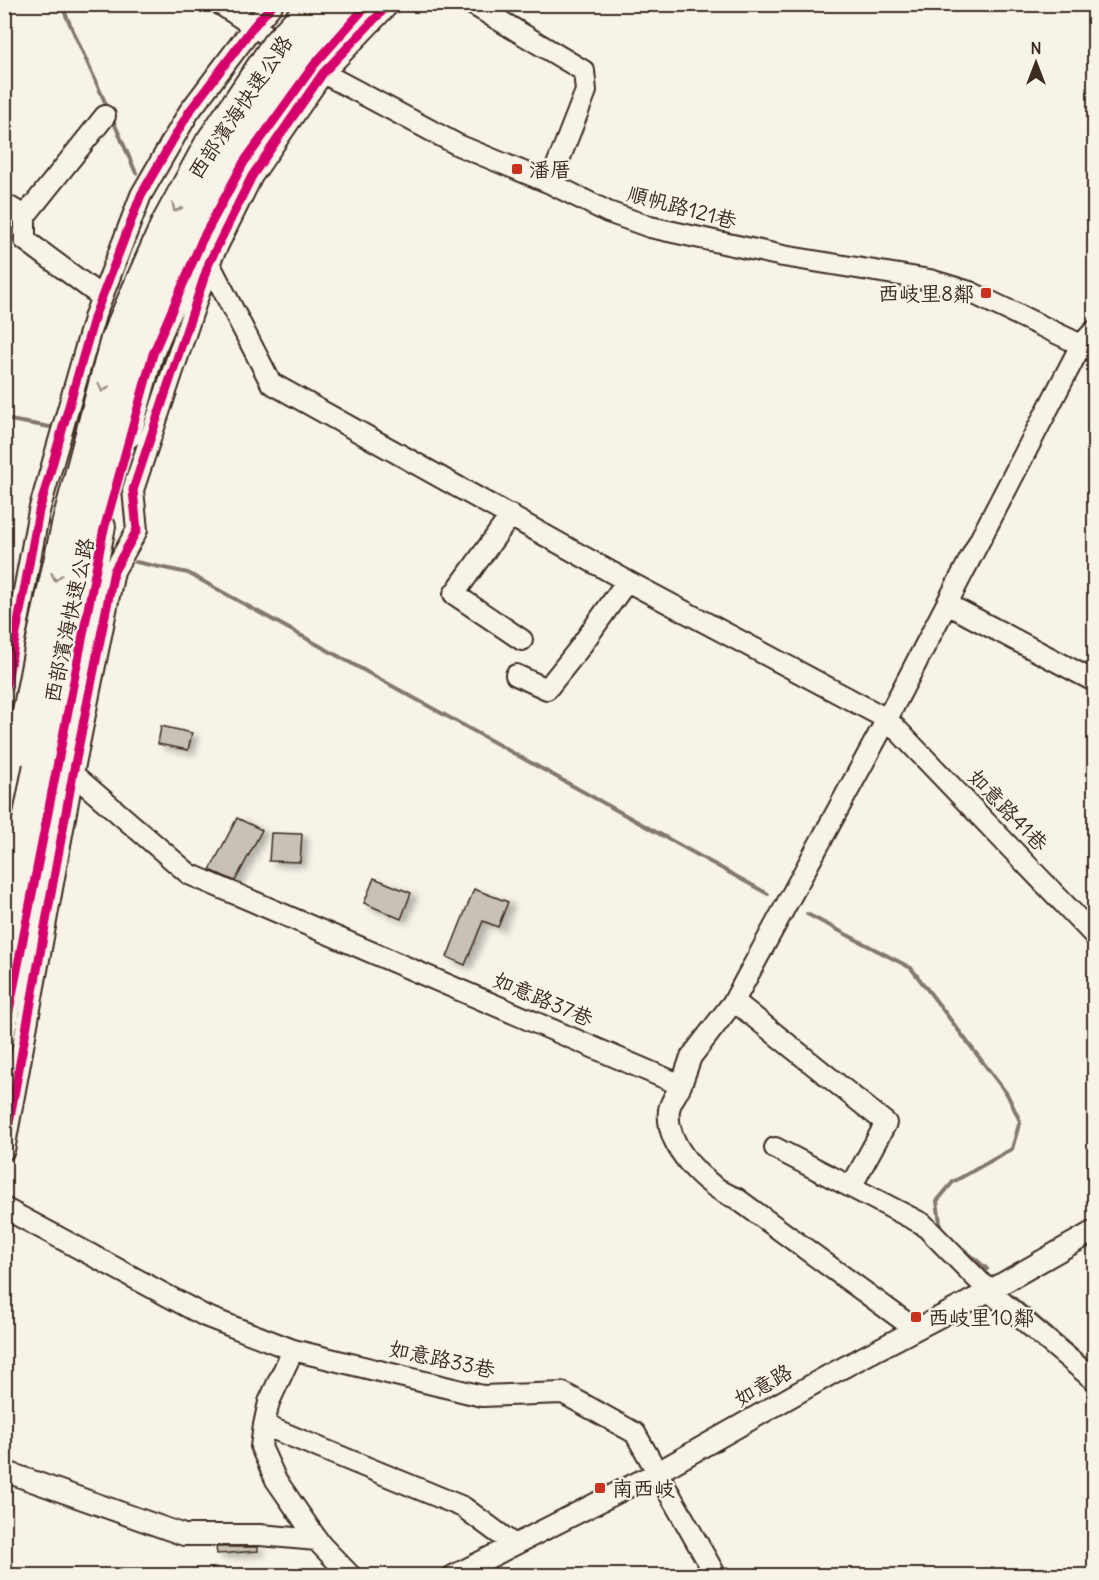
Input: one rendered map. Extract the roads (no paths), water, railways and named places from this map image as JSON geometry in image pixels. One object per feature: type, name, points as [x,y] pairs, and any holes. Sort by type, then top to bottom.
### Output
[{"type":"highway","name":"西部濱海快速公路","points":[[4,837],[40,649],[68,521],[116,339],[166,225],[210,144],[277,45],[315,4]]},
{"type":"highway","name":"西部濱海快速公路","points":[[4,942],[59,663],[85,548],[139,348],[186,231],[231,153],[301,56],[350,4]]},
{"type":"street","name":"順帆路121巷","points":[[220,4],[318,69],[458,145],[550,183],[608,212],[650,226],[783,256],[930,280],[970,292],[1090,342]]},
{"type":"street","points":[[4,697],[39,511],[95,315],[141,195],[189,112],[273,4]]},
{"type":"street","points":[[4,1036],[103,532],[153,354],[202,240],[244,162],[368,4]]},
{"type":"street","points":[[4,1150],[73,774],[114,571],[137,530],[133,490],[209,263],[252,176],[318,69],[389,4]]},
{"type":"street","points":[[472,4],[584,71],[586,91],[550,183]]},
{"type":"street","points":[[95,292],[24,240],[25,216],[105,116]]},
{"type":"street","points":[[4,204],[25,216]]},
{"type":"street","points":[[209,263],[271,383],[627,581],[887,719]]},
{"type":"street","points":[[915,1329],[736,1198],[722,1193],[688,1163],[670,1130],[669,1108],[692,1057],[734,1001],[1090,342]]},
{"type":"street","points":[[511,515],[454,594],[522,640]]},
{"type":"street","points":[[516,675],[547,688],[578,650],[627,581]]},
{"type":"street","points":[[947,604],[1095,681]]},
{"type":"street","name":"如意路41巷","points":[[887,719],[1095,935]]},
{"type":"street","name":"如意路37巷","points":[[73,774],[189,874],[681,1085]]},
{"type":"street","points":[[734,1001],[886,1124],[851,1187]]},
{"type":"street","points":[[775,1149],[923,1224],[989,1291],[1095,1380]]},
{"type":"street","name":"如意路33巷","points":[[4,1208],[205,1316],[293,1350],[482,1396],[563,1393],[635,1433],[716,1575]]},
{"type":"street","name":"如意路","points":[[453,1575],[658,1472],[831,1374],[989,1291],[1095,1231]]},
{"type":"street","points":[[293,1350],[269,1402],[261,1447],[276,1480],[317,1540],[351,1575]]},
{"type":"street","points":[[264,1425],[463,1507],[513,1544]]},
{"type":"street","points":[[4,1471],[184,1535],[260,1535],[317,1540]]},
{"type":"waterway","points":[[61,4],[109,111]]},
{"type":"waterway","points":[[112,118],[136,173]]},
{"type":"waterway","points":[[4,419],[50,427]]},
{"type":"waterway","points":[[136,562],[188,573],[768,894]]},
{"type":"waterway","points":[[807,914],[911,968],[1007,1094],[1020,1121],[1012,1149],[953,1182],[937,1201],[941,1230]]},
{"type":"waterway","points":[[949,1237],[987,1269]]},
{"type":"waterway","points":[[1013,1297],[1094,1366]]},
{"type":"tunnel","points":[[95,292],[175,363]]},
{"type":"place","name":"潘厝","points":[[517,169]]},
{"type":"place","name":"西岐里8鄰","points":[[986,293]]},
{"type":"place","name":"西岐里10鄰","points":[[916,1317]]},
{"type":"place","name":"南西岐","points":[[600,1488]]}]
